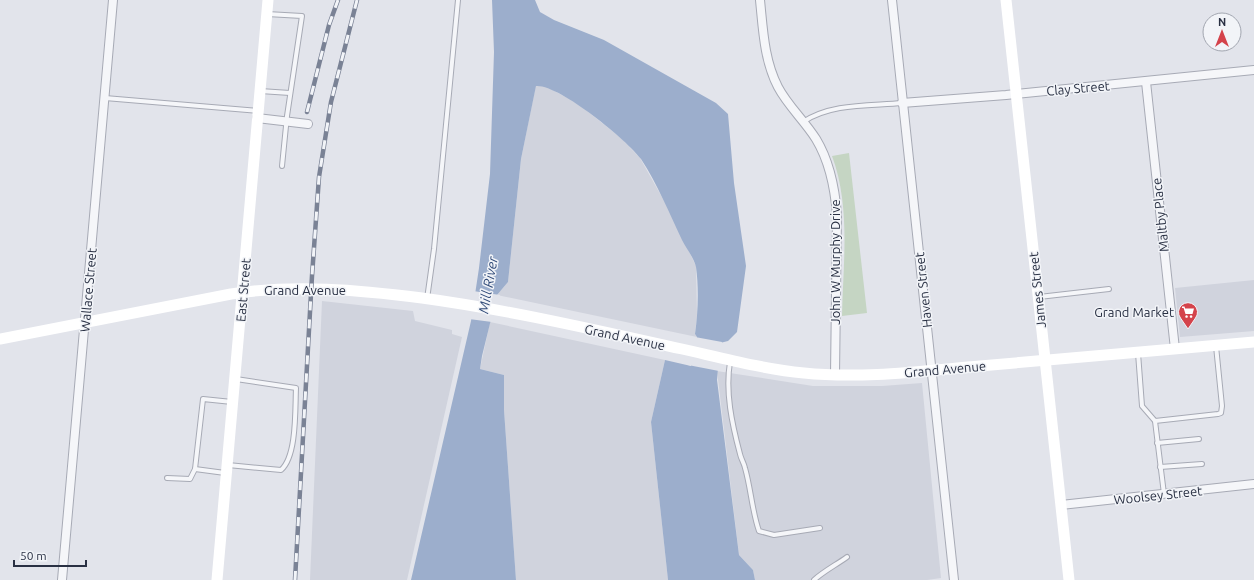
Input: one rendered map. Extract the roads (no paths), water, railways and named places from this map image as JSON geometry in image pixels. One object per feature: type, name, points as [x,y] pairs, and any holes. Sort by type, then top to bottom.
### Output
[{"type":"main road","name":"East Street","points":[[217,580],[268,0]]},
{"type":"main road","name":"James Street","points":[[1006,0],[1069,580]]},
{"type":"main road","name":"Grand Avenue","points":[[0,339],[243,292],[336,289],[427,299],[497,309],[786,370],[835,375],[932,370],[1254,342]]},
{"type":"street","name":"Wallace Street","points":[[62,580],[113,0]]},
{"type":"street","name":"John W Murphy Drive","points":[[760,0],[766,48],[771,70],[778,86],[788,102],[822,150],[836,197],[835,375]]},
{"type":"street","name":"Haven Street","points":[[892,0],[954,580]]},
{"type":"street","name":"Clay Street","points":[[902,103],[1146,82],[1254,70]]},
{"type":"street","name":"Maltby Place","points":[[1146,82],[1175,349]]},
{"type":"street","points":[[258,114],[286,121],[308,124]]},
{"type":"street","name":"Woolsey Street","points":[[1061,505],[1254,484]]},
{"type":"lane","points":[[427,299],[434,249],[458,0]]},
{"type":"lane","points":[[267,14],[302,16],[286,121],[282,166]]},
{"type":"lane","points":[[260,91],[290,93]]},
{"type":"lane","points":[[105,98],[258,114]]},
{"type":"lane","points":[[803,122],[814,115],[831,110],[902,103]]},
{"type":"lane","points":[[1038,297],[1109,289]]},
{"type":"lane","points":[[1155,421],[1218,414],[1221,412],[1222,406],[1216,345]]},
{"type":"lane","points":[[1138,352],[1142,406],[1155,421],[1164,494]]},
{"type":"lane","points":[[726,358],[731,414],[740,455],[745,468],[754,516],[759,531],[774,535],[820,528]]},
{"type":"lane","points":[[195,469],[280,470],[286,466],[291,452],[296,388],[235,379]]},
{"type":"lane","points":[[167,478],[190,479],[195,469],[203,399],[233,402]]},
{"type":"lane","points":[[1157,443],[1199,439]]},
{"type":"lane","points":[[1160,467],[1202,464]]},
{"type":"lane","points":[[814,580],[824,570],[834,567],[847,558]]},
{"type":"water","name":"Mill River","points":[[492,0],[535,0],[540,12],[554,20],[604,40],[716,103],[728,114],[734,183],[746,266],[737,332],[728,341],[720,343],[717,380],[739,555],[753,570],[755,580],[668,580],[651,422],[665,360],[691,366],[697,337],[695,334],[698,300],[696,267],[694,260],[682,240],[653,179],[641,159],[622,139],[576,103],[547,88],[536,86],[521,159],[508,282],[497,295],[480,369],[504,375],[504,410],[516,580],[411,580],[471,321],[479,268],[490,174],[494,52]]},
{"type":"railway","points":[[307,112],[329,25],[338,0]]},
{"type":"railway","points":[[295,580],[319,177],[331,102],[357,0]]},
{"type":"place","name":"Grand Market","points":[[1188,329]]}]
